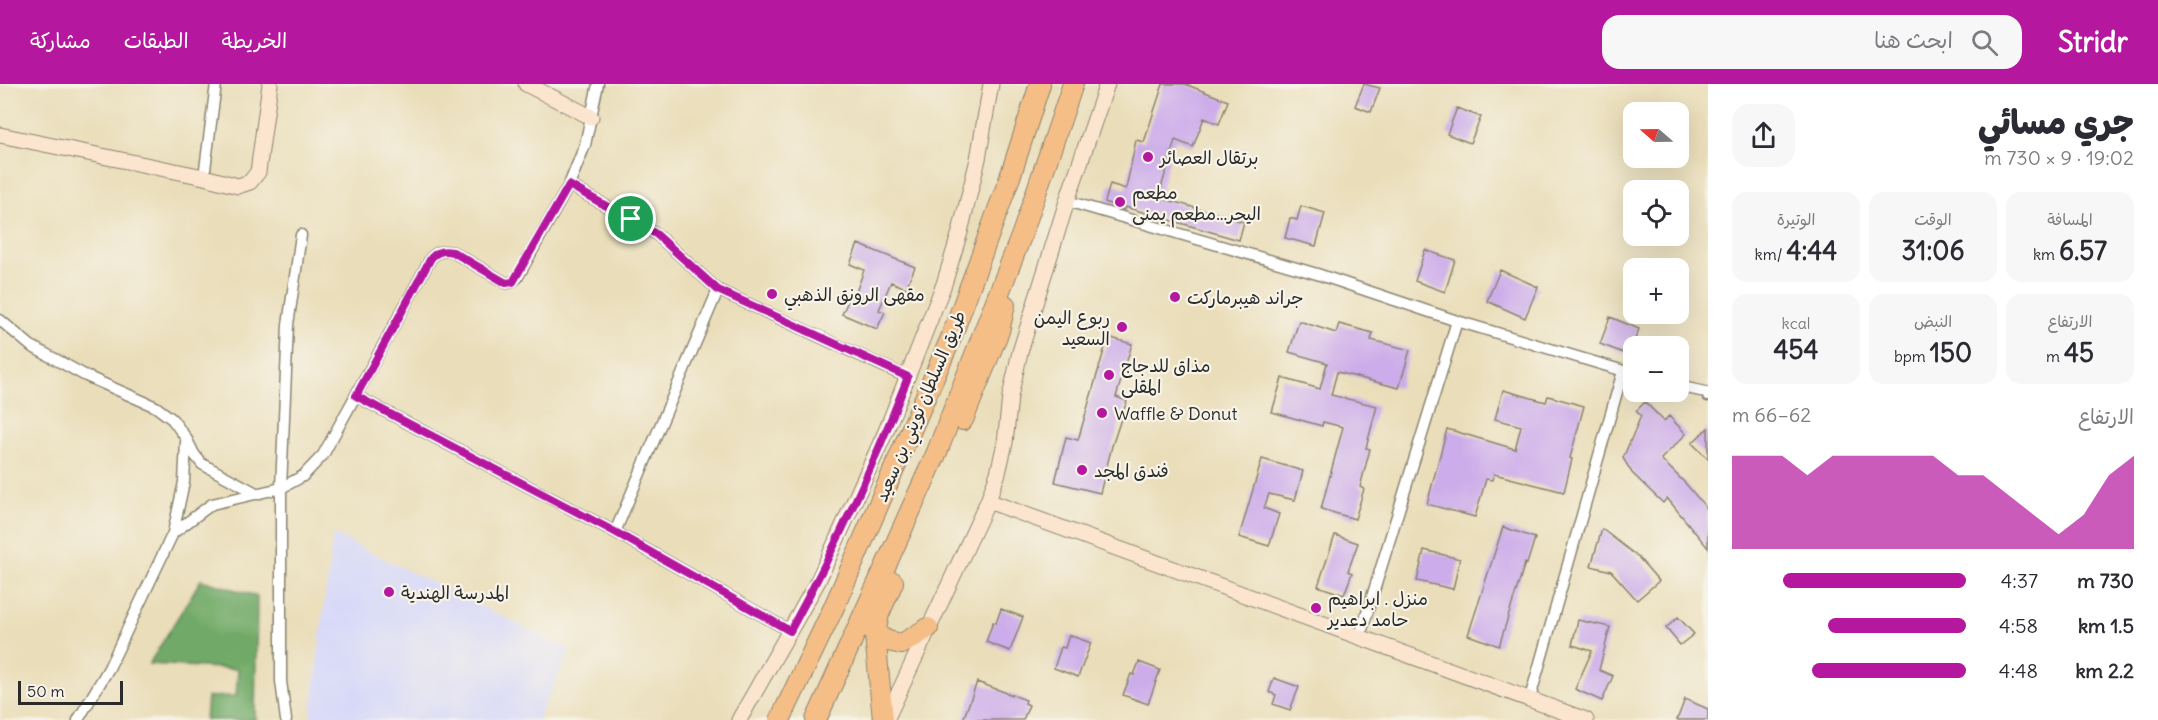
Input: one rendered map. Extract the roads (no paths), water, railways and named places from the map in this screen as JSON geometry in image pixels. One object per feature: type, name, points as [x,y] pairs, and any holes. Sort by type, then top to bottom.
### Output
[{"type":"highway","name":"طريق السلطان ثويني بن سعيد","points":[[780,720],[834,607],[951,338],[1010,177],[1040,84]]},
{"type":"highway","name":"طريق السلطان ثويني بن سعيد","points":[[816,720],[937,452],[1022,234],[1073,84]]},
{"type":"highway","points":[[885,720],[876,634],[879,614],[970,405],[999,332],[1022,234]]},
{"type":"highway","points":[[876,634],[888,641],[902,644],[928,628]]},
{"type":"street","points":[[204,177],[216,84]]},
{"type":"street","points":[[0,135],[238,186],[250,182],[258,172],[270,84]]},
{"type":"street","points":[[526,84],[591,117]]},
{"type":"street","points":[[173,533],[212,504],[281,488],[303,476],[322,455],[431,258],[437,252],[445,250],[453,252],[506,283],[513,282],[569,185],[585,145],[598,84]]},
{"type":"street","points":[[739,720],[818,581],[865,482],[908,377],[944,284],[960,232],[978,159],[991,84]]},
{"type":"street","points":[[885,720],[998,473],[1020,352],[1067,201],[1107,84]]},
{"type":"street","points":[[569,185],[656,234],[718,290],[908,377]]},
{"type":"street","points":[[1067,201],[1317,274],[1457,321],[1623,371]]},
{"type":"street","points":[[286,720],[281,681],[281,488],[288,325],[301,235]]},
{"type":"street","points":[[615,532],[718,290]]},
{"type":"street","points":[[0,320],[31,345],[86,376],[156,407],[172,419],[202,464],[258,494]]},
{"type":"street","points":[[1360,636],[1457,321]]},
{"type":"street","points":[[1689,388],[1705,392],[1708,396]]},
{"type":"street","points":[[1530,698],[1623,390]]},
{"type":"street","points":[[356,396],[615,532],[790,631]]},
{"type":"street","points":[[78,720],[109,668],[173,533],[184,482],[186,438]]},
{"type":"street","points":[[987,501],[1586,720]]},
{"type":"place","name":"برتقال العصاىٔر","points":[[1148,157]]},
{"type":"place","name":"مطعم اليحر...مطعم يمنى","points":[[1120,202]]},
{"type":"place","name":"مقهى الرونق الذهبي","points":[[772,294]]},
{"type":"place","name":"جراند ه‍يبرماركت","points":[[1175,297]]},
{"type":"place","name":"ربوع اليمن السعيد","points":[[1122,327]]},
{"type":"place","name":"مذاق للدجاج المقلى","points":[[1109,375]]},
{"type":"place","name":"Waffle & Donut","points":[[1102,413]]},
{"type":"place","name":"فندق المجد","points":[[1082,470]]},
{"type":"place","name":"المدرسة الهندية","points":[[389,592]]},
{"type":"place","name":"منزل . ابراهيم حامد دعدير","points":[[1316,608]]}]
